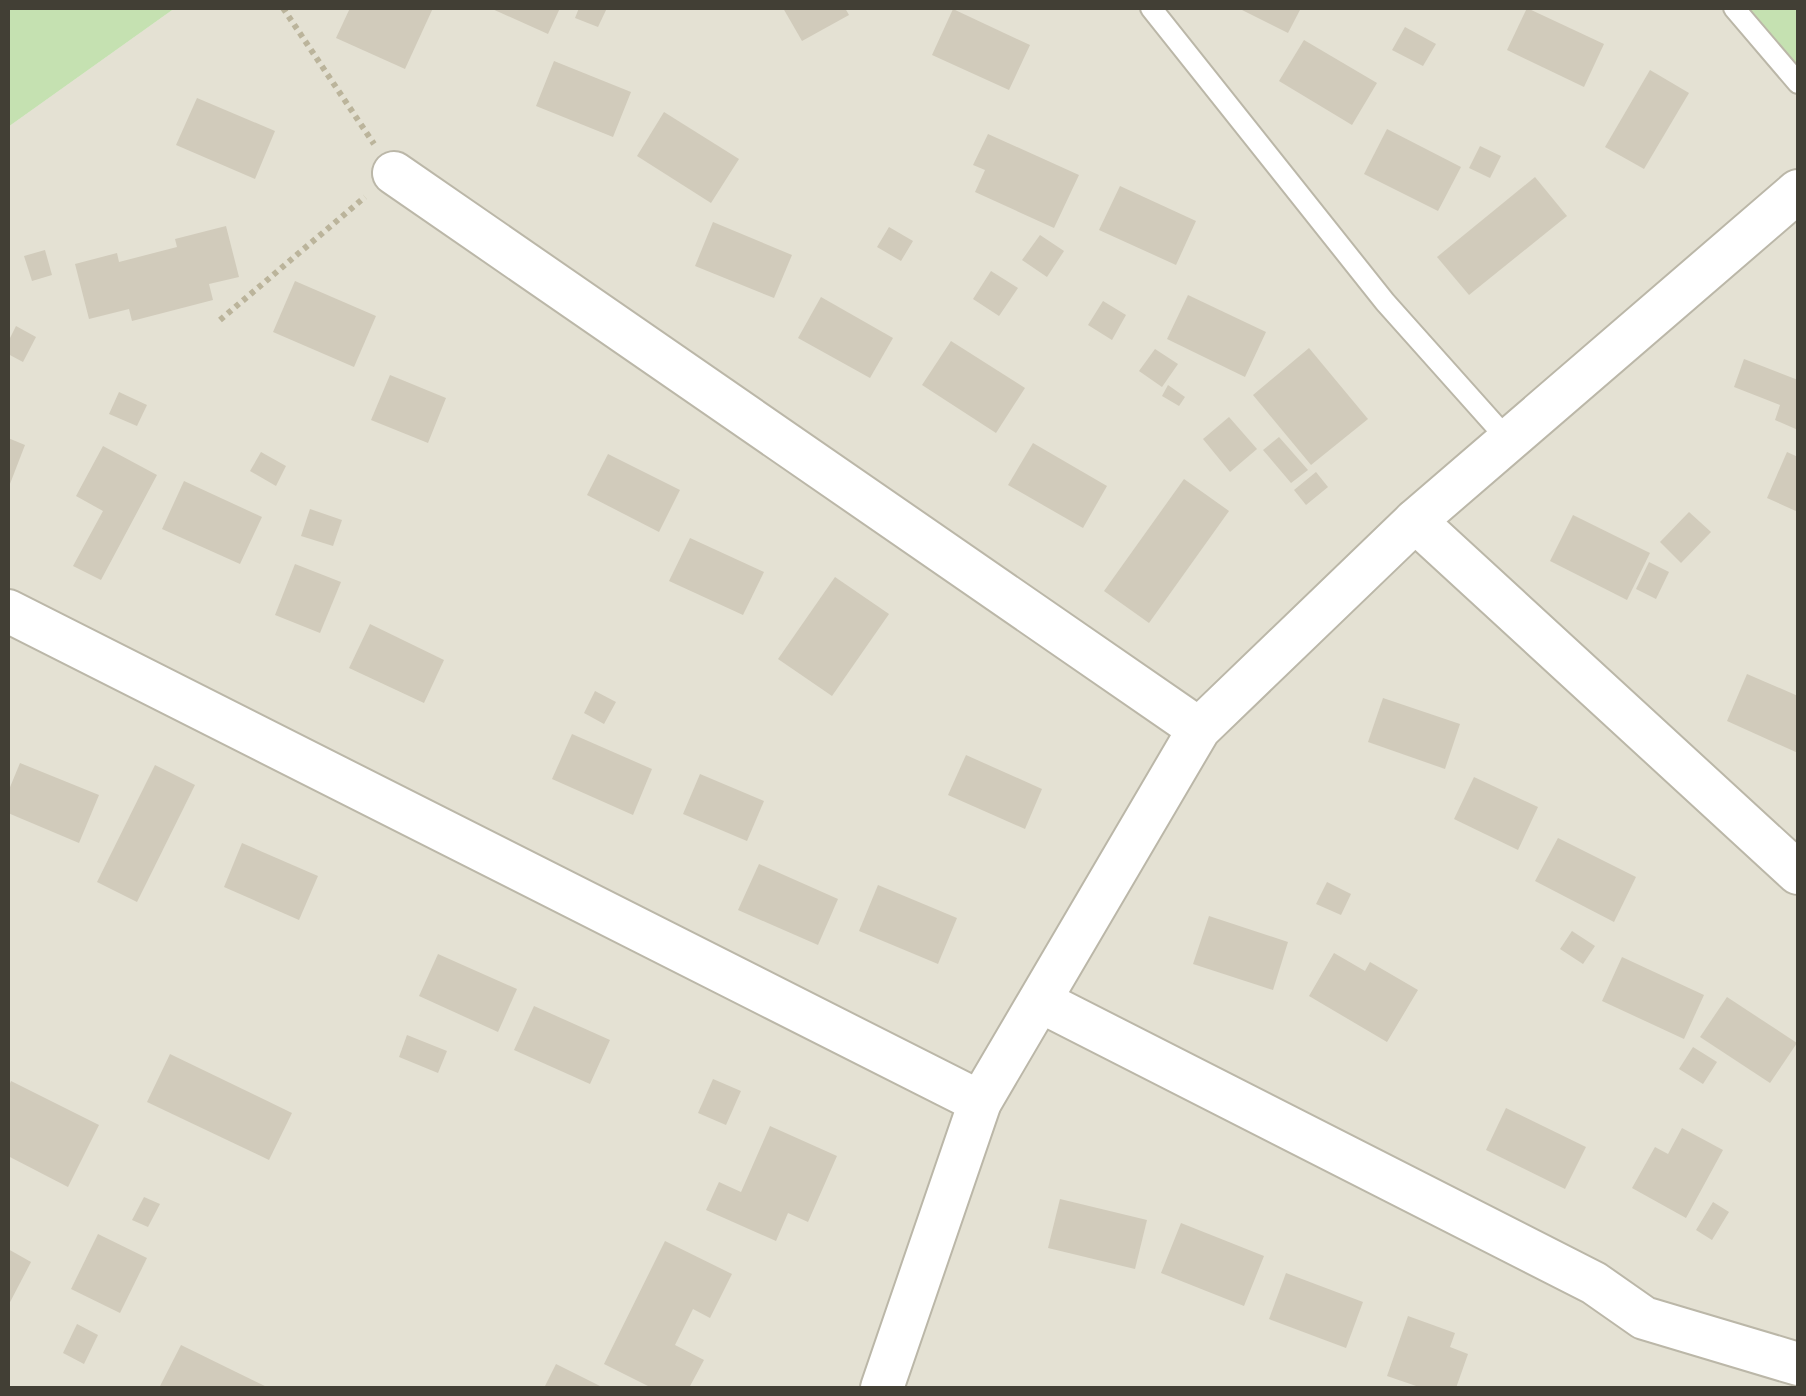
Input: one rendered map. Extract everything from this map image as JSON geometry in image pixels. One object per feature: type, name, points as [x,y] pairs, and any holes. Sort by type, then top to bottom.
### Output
[{"type":"street","points":[[394,173],[1199,729]]},
{"type":"street","points":[[882,1388],[980,1102],[1199,729],[1416,521],[1797,195]]},
{"type":"street","points":[[1416,521],[1798,873]]},
{"type":"street","points":[[8,611],[980,1102]]},
{"type":"street","points":[[1040,1002],[1594,1283],[1644,1318],[1798,1364]]},
{"type":"lane","points":[[1151,8],[1385,302],[1510,442]]},
{"type":"lane","points":[[1734,8],[1798,82]]},
{"type":"path","points":[[220,320],[394,173],[283,8]]},
{"type":"shaded area","points":[[175,8],[1734,8],[1798,83],[1798,1388],[8,1388],[8,127]]},
{"type":"green space","points":[[8,8],[175,8],[8,127]]},
{"type":"green space","points":[[1734,8],[1798,8],[1798,83]]},
{"type":"building","points":[[350,8],[433,8],[405,69],[336,38]]},
{"type":"building","points":[[490,8],[560,8],[548,34]]},
{"type":"building","points":[[579,8],[607,8],[598,27],[575,18]]},
{"type":"building","points":[[783,8],[845,8],[849,15],[802,41]]},
{"type":"building","points":[[1238,8],[1301,8],[1288,33]]},
{"type":"building","points":[[1527,8],[1604,44],[1584,87],[1507,50]]},
{"type":"building","points":[[953,9],[1030,45],[1009,90],[932,55]]},
{"type":"building","points":[[1405,27],[1436,44],[1423,66],[1392,50]]},
{"type":"building","points":[[1304,40],[1377,83],[1352,125],[1279,81]]},
{"type":"building","points":[[554,61],[631,92],[613,137],[536,106]]},
{"type":"building","points":[[1650,70],[1689,93],[1644,169],[1605,147]]},
{"type":"building","points":[[197,98],[275,131],[255,179],[176,145]]},
{"type":"building","points":[[664,112],[739,159],[711,203],[637,156]]},
{"type":"building","points":[[1387,129],[1461,167],[1438,211],[1364,174]]},
{"type":"building","points":[[988,134],[1079,175],[1054,228],[975,192],[985,170],[973,165]]},
{"type":"building","points":[[1480,146],[1501,156],[1490,178],[1469,168]]},
{"type":"building","points":[[1535,177],[1567,216],[1469,295],[1437,257]]},
{"type":"building","points":[[1120,186],[1196,221],[1176,265],[1099,230]]},
{"type":"building","points":[[713,222],[792,255],[774,298],[695,266]]},
{"type":"building","points":[[226,226],[239,277],[209,284],[213,300],[132,321],[129,309],[89,319],[75,264],[117,253],[119,262],[177,247],[175,239]]},
{"type":"building","points":[[889,227],[913,241],[901,261],[877,247]]},
{"type":"building","points":[[1040,235],[1064,251],[1047,277],[1022,260]]},
{"type":"building","points":[[45,250],[52,275],[32,281],[24,256]]},
{"type":"building","points":[[991,271],[1018,288],[999,316],[973,299]]},
{"type":"building","points":[[295,281],[376,316],[354,367],[273,332]]},
{"type":"building","points":[[1188,295],[1266,332],[1245,377],[1167,339]]},
{"type":"building","points":[[821,297],[893,338],[870,378],[798,338]]},
{"type":"building","points":[[1103,301],[1126,315],[1112,340],[1088,325]]},
{"type":"building","points":[[16,326],[36,337],[23,362],[8,354],[8,342]]},
{"type":"building","points":[[951,341],[1025,388],[996,433],[922,385]]},
{"type":"building","points":[[1309,348],[1368,419],[1311,465],[1253,395]]},
{"type":"building","points":[[1155,349],[1178,364],[1162,387],[1139,371]]},
{"type":"building","points":[[1744,359],[1798,380],[1798,430],[1775,420],[1780,405],[1734,387]]},
{"type":"building","points":[[390,375],[446,398],[428,443],[371,420]]},
{"type":"building","points":[[1168,385],[1185,397],[1179,406],[1162,396]]},
{"type":"building","points":[[119,392],[147,405],[137,426],[109,414]]},
{"type":"building","points":[[1229,417],[1257,449],[1230,472],[1203,439]]},
{"type":"building","points":[[1279,437],[1308,470],[1291,483],[1263,450]]},
{"type":"building","points":[[8,438],[25,445],[8,489]]},
{"type":"building","points":[[1033,443],[1107,486],[1083,528],[1008,485]]},
{"type":"building","points":[[103,446],[157,475],[101,580],[73,566],[103,511],[76,496]]},
{"type":"building","points":[[261,452],[286,466],[276,486],[250,471]]},
{"type":"building","points":[[1787,452],[1798,457],[1798,512],[1767,498]]},
{"type":"building","points":[[608,454],[680,490],[659,532],[587,495]]},
{"type":"building","points":[[1316,472],[1328,487],[1306,505],[1294,490]]},
{"type":"building","points":[[1184,479],[1229,511],[1149,623],[1104,591]]},
{"type":"building","points":[[184,481],[262,517],[240,564],[162,529]]},
{"type":"building","points":[[310,509],[342,520],[333,546],[301,536]]},
{"type":"building","points":[[1689,512],[1711,532],[1681,563],[1660,542]]},
{"type":"building","points":[[1573,515],[1650,553],[1627,600],[1550,561]]},
{"type":"building","points":[[690,538],[764,572],[743,615],[669,581]]},
{"type":"building","points":[[1649,562],[1669,572],[1656,599],[1636,589]]},
{"type":"building","points":[[295,564],[341,582],[320,633],[275,615]]},
{"type":"building","points":[[835,577],[889,614],[832,696],[778,659]]},
{"type":"building","points":[[370,624],[444,660],[424,703],[349,668]]},
{"type":"building","points":[[1747,674],[1798,696],[1798,753],[1727,721]]},
{"type":"building","points":[[595,691],[616,702],[604,724],[584,713]]},
{"type":"building","points":[[1383,698],[1460,724],[1445,769],[1368,742]]},
{"type":"building","points":[[572,734],[652,769],[633,815],[552,779]]},
{"type":"building","points":[[966,755],[1042,789],[1025,829],[948,795]]},
{"type":"building","points":[[20,763],[99,795],[79,843],[8,813],[8,792]]},
{"type":"building","points":[[155,765],[195,785],[137,902],[97,882]]},
{"type":"building","points":[[700,774],[764,801],[747,841],[683,814]]},
{"type":"building","points":[[1474,777],[1538,807],[1518,850],[1454,819]]},
{"type":"building","points":[[1558,838],[1636,877],[1614,922],[1535,881]]},
{"type":"building","points":[[242,843],[318,876],[299,920],[224,887]]},
{"type":"building","points":[[759,864],[838,899],[818,945],[738,910]]},
{"type":"building","points":[[1327,882],[1351,894],[1341,915],[1316,904]]},
{"type":"building","points":[[878,885],[957,918],[938,964],[859,931]]},
{"type":"building","points":[[1209,916],[1288,942],[1273,990],[1193,964]]},
{"type":"building","points":[[1572,931],[1595,946],[1583,964],[1560,949]]},
{"type":"building","points":[[1334,953],[1365,971],[1370,962],[1418,990],[1387,1042],[1309,996]]},
{"type":"building","points":[[438,954],[517,989],[498,1032],[419,996]]},
{"type":"building","points":[[1622,957],[1704,995],[1684,1039],[1602,1001]]},
{"type":"building","points":[[1727,997],[1797,1043],[1770,1083],[1700,1037]]},
{"type":"building","points":[[534,1006],[610,1040],[590,1084],[514,1050]]},
{"type":"building","points":[[407,1035],[447,1051],[438,1073],[399,1057]]},
{"type":"building","points":[[1693,1047],[1717,1062],[1703,1084],[1679,1069]]},
{"type":"building","points":[[170,1054],[292,1113],[269,1160],[147,1102]]},
{"type":"building","points":[[713,1079],[741,1091],[726,1125],[698,1113]]},
{"type":"building","points":[[11,1081],[99,1125],[68,1187],[8,1156]]},
{"type":"building","points":[[1506,1108],[1586,1147],[1565,1189],[1486,1150]]},
{"type":"building","points":[[770,1126],[837,1156],[808,1222],[788,1213],[776,1241],[706,1210],[719,1182],[741,1192]]},
{"type":"building","points":[[1682,1128],[1723,1150],[1686,1218],[1632,1188],[1655,1147],[1668,1154]]},
{"type":"building","points":[[144,1197],[160,1204],[148,1227],[132,1220]]},
{"type":"building","points":[[1060,1199],[1147,1220],[1135,1269],[1048,1248]]},
{"type":"building","points":[[1713,1202],[1729,1212],[1712,1240],[1696,1230]]},
{"type":"building","points":[[1181,1223],[1264,1256],[1244,1306],[1161,1273]]},
{"type":"building","points":[[98,1234],[147,1258],[120,1313],[71,1289]]},
{"type":"building","points":[[665,1241],[732,1274],[710,1318],[693,1309],[675,1345],[704,1360],[689,1388],[652,1388],[604,1364]]},
{"type":"building","points":[[8,1249],[31,1262],[8,1306]]},
{"type":"building","points":[[1286,1273],[1363,1302],[1346,1348],[1269,1319]]},
{"type":"building","points":[[1408,1316],[1455,1333],[1450,1347],[1468,1354],[1456,1388],[1422,1388],[1387,1376]]},
{"type":"building","points":[[77,1324],[98,1335],[84,1364],[63,1353]]},
{"type":"building","points":[[181,1345],[269,1388],[159,1388]]},
{"type":"building","points":[[556,1364],[604,1388],[544,1388]]}]
